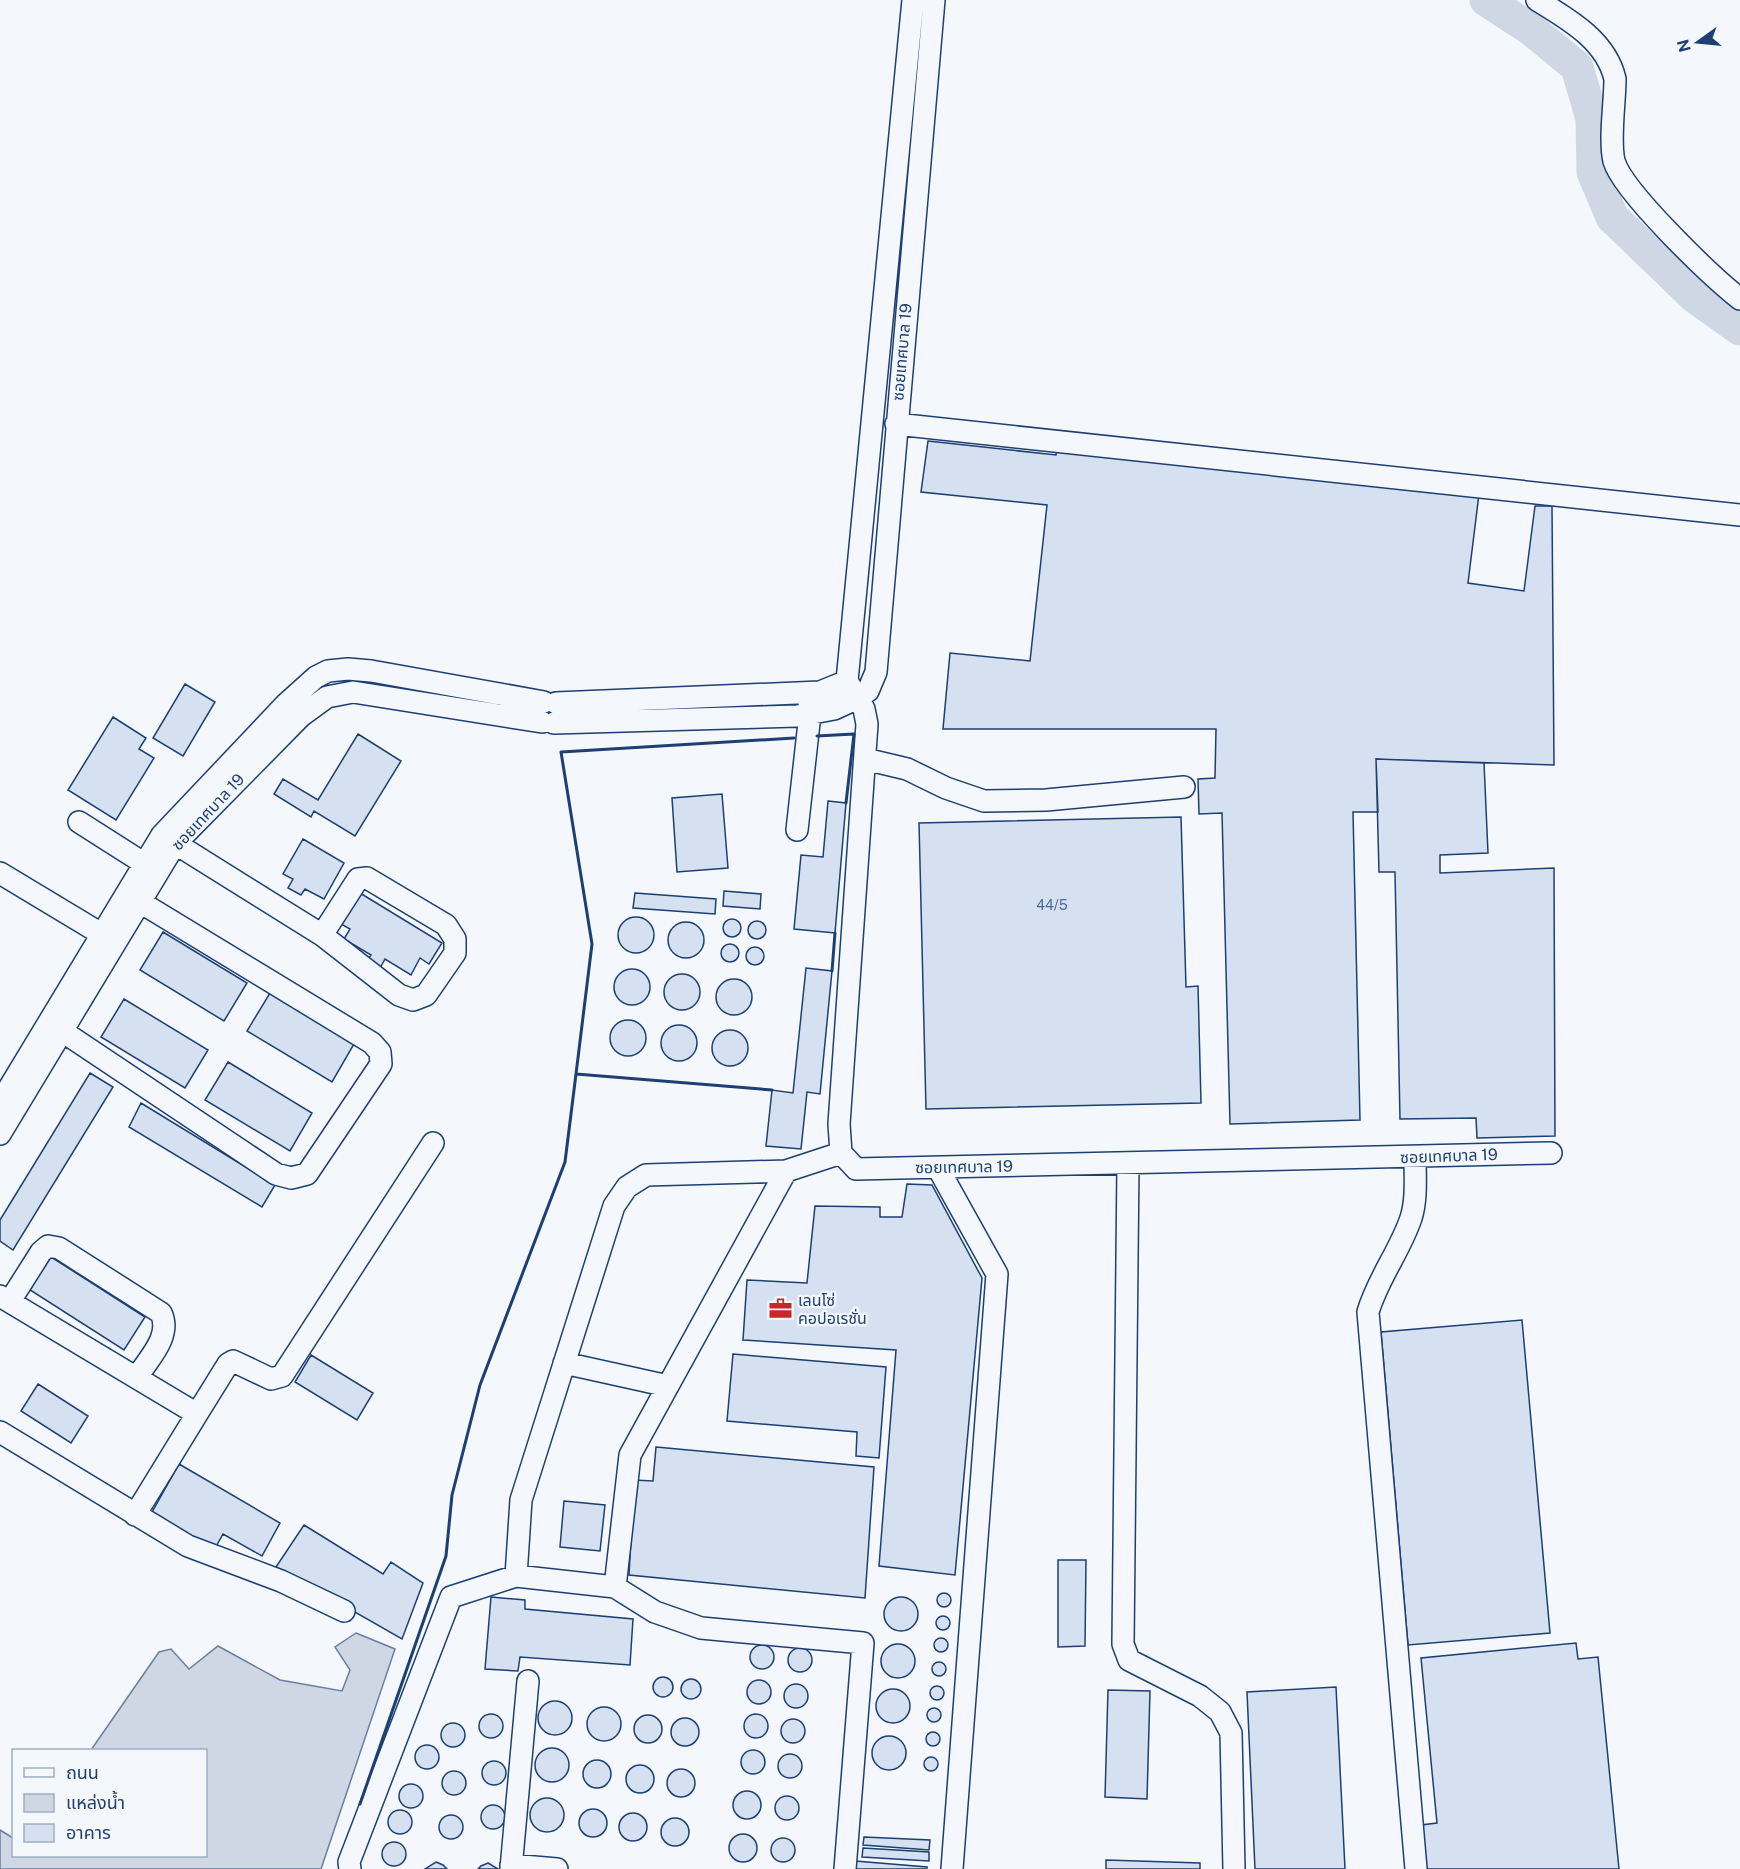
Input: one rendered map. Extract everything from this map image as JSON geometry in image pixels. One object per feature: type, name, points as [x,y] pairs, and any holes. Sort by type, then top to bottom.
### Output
[{"type":"street","name":"ซอยเทศบาล 19","points":[[913,0],[852,690],[867,724],[839,1124],[841,1153],[856,1170],[1551,1153]]},
{"type":"street","name":"ซอยเทศบาล 19","points":[[549,713],[828,690],[868,691],[876,672],[934,0]]},
{"type":"street","points":[[1537,0],[1568,19],[1589,36],[1612,67],[1615,78],[1613,157],[1624,181],[1702,267],[1740,299]]},
{"type":"street","points":[[896,424],[1740,515]]},
{"type":"street","name":"ซอยเทศบาล 19","points":[[0,1134],[62,1031],[145,864],[261,744],[327,697],[353,692],[549,713],[810,714],[834,709],[852,690]]},
{"type":"street","points":[[797,830],[810,714],[808,692]]},
{"type":"street","points":[[865,759],[907,769],[946,788],[984,801],[1046,800],[1184,787]]},
{"type":"street","points":[[79,822],[145,864]]},
{"type":"street","name":"ซอยเทศบาล 19","points":[[0,1103],[109,939],[140,902],[169,840]]},
{"type":"street","points":[[169,840],[322,935],[399,994],[413,1000],[426,995],[455,952],[455,939],[446,925],[367,878],[358,879],[352,886],[322,935]]},
{"type":"street","points":[[0,873],[109,939]]},
{"type":"street","points":[[62,1031],[276,1174],[291,1178],[307,1174],[381,1064],[380,1052],[372,1043],[140,902]]},
{"type":"street","points":[[135,1515],[228,1364],[233,1361],[271,1379],[282,1376],[433,1143]]},
{"type":"street","points":[[516,1576],[521,1500],[614,1206],[627,1187],[646,1175],[786,1171],[841,1153]]},
{"type":"street","points":[[1415,1157],[1414,1205],[1410,1221],[1374,1291],[1368,1312],[1416,1869]]},
{"type":"street","points":[[1128,1163],[1123,1644],[1129,1660],[1200,1696],[1220,1712],[1231,1733],[1234,1869]]},
{"type":"street","points":[[938,1168],[997,1274],[952,1869]]},
{"type":"street","points":[[615,1587],[630,1455],[786,1171]]},
{"type":"street","points":[[137,1377],[165,1334],[166,1323],[161,1313],[59,1248],[48,1246],[5,1298],[197,1414]]},
{"type":"street","points":[[564,1364],[668,1386]]},
{"type":"street","points":[[0,1432],[188,1546],[281,1581],[344,1611]]},
{"type":"street","points":[[350,1869],[349,1862],[451,1597],[516,1576],[615,1587],[655,1612],[701,1628],[863,1643],[845,1869]]},
{"type":"street","points":[[528,1681],[511,1867],[557,1869]]},
{"type":"water","points":[[356,1633],[395,1649],[321,1869],[0,1869],[0,1830],[12,1837],[12,1857],[207,1857],[207,1749],[92,1749],[159,1652],[171,1649],[189,1669],[218,1646],[280,1680],[342,1691],[350,1670],[335,1647]]},
{"type":"building","points":[[928,441],[1056,455],[1057,447],[1479,494],[1468,583],[1524,591],[1535,506],[1552,506],[1554,765],[1376,759],[1378,812],[1353,812],[1360,1120],[1230,1124],[1222,813],[1199,814],[1198,779],[1215,778],[1216,729],[943,729],[950,653],[1030,661],[1047,505],[921,492]]},
{"type":"building","points":[[185,684],[215,702],[183,756],[153,738]]},
{"type":"building","points":[[113,717],[146,738],[139,749],[154,758],[116,820],[68,790]]},
{"type":"building","points":[[358,734],[401,761],[355,836],[314,811],[311,817],[274,794],[283,779],[318,800]]},
{"type":"building","points":[[1376,759],[1484,763],[1488,853],[1440,855],[1440,873],[1554,868],[1555,1136],[1477,1138],[1476,1118],[1400,1119],[1395,872],[1379,872]]},
{"type":"building","points":[[722,794],[728,868],[677,872],[672,798]]},
{"type":"building","points":[[828,801],[846,803],[835,933],[794,929],[801,855],[823,857]]},
{"type":"building","points":[[1181,817],[1186,987],[1198,986],[1201,1103],[926,1109],[919,823]]},
{"type":"building","points":[[303,839],[344,863],[324,899],[305,889],[301,895],[288,888],[293,879],[283,874]]},
{"type":"building","points":[[724,891],[761,894],[760,909],[723,906]]},
{"type":"building","points":[[360,893],[442,943],[429,964],[420,958],[411,975],[385,959],[380,968],[367,960],[371,955],[344,939],[350,929],[341,924]]},
{"type":"building","points":[[635,893],[716,899],[715,914],[633,908]]},
{"type":"building","points":[[636,917],[649,922],[654,935],[649,948],[636,953],[623,948],[618,935],[623,922]]},
{"type":"building","points":[[732,919],[738,922],[741,928],[738,934],[732,937],[726,934],[723,928],[726,922]]},
{"type":"building","points":[[757,921],[763,924],[766,930],[763,936],[757,939],[751,936],[748,930],[751,924]]},
{"type":"building","points":[[686,922],[699,927],[704,940],[699,953],[686,958],[673,953],[668,940],[673,927]]},
{"type":"building","points":[[163,932],[247,983],[224,1021],[140,970]]},
{"type":"building","points":[[730,944],[736,947],[739,953],[736,959],[730,962],[724,959],[721,953],[724,947]]},
{"type":"building","points":[[755,947],[761,950],[764,956],[761,962],[755,965],[749,962],[746,956],[749,950]]},
{"type":"building","points":[[806,968],[832,971],[820,1094],[807,1092],[801,1149],[766,1146],[772,1090],[793,1093]]},
{"type":"building","points":[[632,969],[645,974],[650,987],[645,1000],[632,1005],[619,1000],[614,987],[619,974]]},
{"type":"building","points":[[682,974],[695,979],[700,992],[695,1005],[682,1010],[669,1005],[664,992],[669,979]]},
{"type":"building","points":[[734,979],[747,984],[752,997],[747,1010],[734,1015],[721,1010],[716,997],[721,984]]},
{"type":"building","points":[[270,993],[354,1044],[332,1082],[247,1031]]},
{"type":"building","points":[[124,999],[208,1050],[185,1088],[101,1037]]},
{"type":"building","points":[[628,1020],[641,1025],[646,1038],[641,1051],[628,1056],[615,1051],[610,1038],[615,1025]]},
{"type":"building","points":[[679,1025],[692,1030],[697,1043],[692,1056],[679,1061],[666,1056],[661,1043],[666,1030]]},
{"type":"building","points":[[730,1030],[743,1035],[748,1048],[743,1061],[730,1066],[717,1061],[712,1048],[717,1035]]},
{"type":"building","points":[[228,1062],[312,1113],[290,1151],[205,1100]]},
{"type":"building","points":[[90,1073],[113,1087],[13,1250],[0,1241],[0,1220]]},
{"type":"building","points":[[141,1103],[275,1185],[262,1207],[129,1127]]},
{"type":"building","points":[[907,1184],[932,1185],[982,1278],[955,1575],[879,1566],[896,1350],[743,1340],[747,1280],[807,1283],[815,1206],[880,1207],[880,1217],[902,1217]]},
{"type":"building","points":[[48,1255],[145,1317],[124,1350],[27,1288]]},
{"type":"building","points":[[1522,1320],[1550,1633],[1408,1645],[1381,1332]]},
{"type":"building","points":[[733,1354],[886,1367],[879,1458],[856,1456],[857,1432],[727,1421]]},
{"type":"building","points":[[311,1355],[373,1393],[357,1420],[295,1382]]},
{"type":"building","points":[[38,1384],[88,1416],[71,1443],[21,1411]]},
{"type":"building","points":[[656,1447],[874,1467],[865,1598],[629,1575],[634,1480],[653,1481]]},
{"type":"building","points":[[179,1464],[280,1523],[262,1556],[223,1534],[214,1550],[151,1514]]},
{"type":"building","points":[[564,1501],[605,1505],[600,1551],[560,1547]]},
{"type":"building","points":[[304,1525],[383,1574],[391,1562],[423,1583],[402,1639],[276,1567]]},
{"type":"building","points":[[1058,1560],[1086,1560],[1085,1646],[1058,1647]]},
{"type":"building","points":[[941,1593],[947,1593],[951,1600],[947,1607],[941,1607],[937,1603],[937,1597]]},
{"type":"building","points":[[491,1597],[525,1600],[525,1609],[633,1619],[630,1665],[520,1657],[518,1671],[485,1669]]},
{"type":"building","points":[[901,1597],[913,1602],[918,1614],[913,1626],[901,1631],[889,1626],[884,1614],[889,1602]]},
{"type":"building","points":[[940,1616],[946,1616],[950,1623],[946,1630],[940,1630],[936,1626],[936,1620]]},
{"type":"building","points":[[938,1638],[944,1638],[948,1645],[944,1652],[938,1652],[934,1648],[934,1642]]},
{"type":"building","points":[[1576,1643],[1578,1659],[1598,1657],[1619,1869],[1426,1869],[1421,1825],[1437,1823],[1421,1658]]},
{"type":"building","points":[[898,1644],[910,1649],[915,1661],[910,1673],[898,1678],[886,1673],[881,1661],[886,1649]]},
{"type":"building","points":[[762,1645],[770,1649],[774,1657],[770,1665],[762,1669],[754,1665],[750,1657],[754,1649]]},
{"type":"building","points":[[800,1648],[805,1649],[811,1655],[811,1665],[805,1671],[800,1672],[795,1671],[789,1665],[788,1660],[789,1655],[795,1649]]},
{"type":"building","points":[[936,1662],[942,1662],[946,1669],[942,1676],[936,1676],[932,1672],[932,1666]]},
{"type":"building","points":[[663,1677],[670,1680],[673,1687],[670,1694],[663,1697],[656,1694],[653,1687],[656,1680]]},
{"type":"building","points":[[691,1679],[698,1682],[701,1689],[698,1696],[691,1699],[684,1696],[681,1689],[684,1682]]},
{"type":"building","points":[[759,1680],[764,1681],[770,1687],[770,1697],[764,1703],[759,1704],[754,1703],[748,1697],[747,1692],[748,1687],[754,1681]]},
{"type":"building","points":[[796,1684],[801,1685],[807,1691],[807,1701],[801,1707],[796,1708],[791,1707],[785,1701],[784,1696],[785,1691],[791,1685]]},
{"type":"building","points":[[934,1686],[940,1686],[944,1693],[940,1700],[934,1700],[930,1696],[930,1690]]},
{"type":"building","points":[[1336,1687],[1345,1869],[1255,1869],[1247,1692]]},
{"type":"building","points":[[893,1689],[905,1694],[910,1706],[905,1718],[893,1723],[881,1718],[876,1706],[881,1694]]},
{"type":"building","points":[[1108,1690],[1150,1691],[1147,1799],[1105,1797]]},
{"type":"building","points":[[555,1701],[567,1706],[572,1718],[567,1730],[555,1735],[543,1730],[538,1718],[543,1706]]},
{"type":"building","points":[[604,1707],[616,1712],[621,1724],[616,1736],[604,1741],[592,1736],[587,1724],[592,1712]]},
{"type":"building","points":[[931,1708],[937,1708],[941,1715],[937,1722],[931,1722],[927,1718],[927,1712]]},
{"type":"building","points":[[491,1714],[496,1715],[502,1721],[502,1731],[496,1737],[491,1738],[486,1737],[480,1731],[479,1726],[480,1721],[486,1715]]},
{"type":"building","points":[[756,1714],[761,1715],[767,1721],[767,1731],[761,1737],[756,1738],[751,1737],[745,1731],[744,1726],[745,1721],[751,1715]]},
{"type":"building","points":[[648,1715],[658,1719],[662,1729],[658,1739],[648,1743],[638,1739],[634,1729],[638,1719]]},
{"type":"building","points":[[685,1718],[695,1722],[699,1732],[695,1742],[685,1746],[675,1742],[671,1732],[675,1722]]},
{"type":"building","points":[[793,1719],[798,1720],[804,1726],[804,1736],[798,1742],[793,1743],[788,1742],[782,1736],[781,1731],[782,1726],[788,1720]]},
{"type":"building","points":[[453,1723],[458,1724],[464,1730],[464,1740],[458,1746],[453,1747],[448,1746],[442,1740],[441,1735],[442,1730],[448,1724]]},
{"type":"building","points":[[930,1732],[936,1732],[940,1739],[936,1746],[930,1746],[926,1742],[926,1736]]},
{"type":"building","points":[[889,1736],[901,1741],[906,1753],[901,1765],[889,1770],[877,1765],[872,1753],[877,1741]]},
{"type":"building","points":[[427,1745],[432,1746],[438,1752],[438,1762],[432,1768],[427,1769],[422,1768],[416,1762],[415,1757],[416,1752],[422,1746]]},
{"type":"building","points":[[552,1748],[564,1753],[569,1765],[564,1777],[552,1782],[540,1777],[535,1765],[540,1753]]},
{"type":"building","points":[[753,1750],[758,1751],[764,1757],[764,1767],[758,1773],[753,1774],[748,1773],[742,1767],[741,1762],[742,1757],[748,1751]]},
{"type":"building","points":[[790,1754],[795,1755],[801,1761],[801,1771],[795,1777],[790,1778],[785,1777],[779,1771],[778,1766],[779,1761],[785,1755]]},
{"type":"building","points":[[928,1757],[934,1757],[938,1764],[934,1771],[928,1771],[924,1767],[924,1761]]},
{"type":"building","points":[[597,1760],[607,1764],[611,1774],[607,1784],[597,1788],[587,1784],[583,1774],[587,1764]]},
{"type":"building","points":[[494,1761],[503,1764],[506,1773],[503,1782],[494,1785],[485,1782],[482,1773],[485,1764]]},
{"type":"building","points":[[640,1765],[650,1769],[654,1779],[650,1789],[640,1793],[630,1789],[626,1779],[630,1769]]},
{"type":"building","points":[[681,1769],[691,1773],[695,1783],[691,1793],[681,1797],[671,1793],[667,1783],[671,1773]]},
{"type":"building","points":[[454,1771],[459,1772],[465,1778],[465,1788],[459,1794],[454,1795],[449,1794],[443,1788],[442,1783],[443,1778],[449,1772]]},
{"type":"building","points":[[411,1784],[420,1787],[423,1796],[420,1805],[411,1808],[402,1805],[399,1796],[402,1787]]},
{"type":"building","points":[[747,1791],[757,1795],[761,1805],[757,1815],[747,1819],[737,1815],[733,1805],[737,1795]]},
{"type":"building","points":[[787,1796],[792,1797],[798,1803],[798,1813],[792,1819],[787,1820],[782,1819],[776,1813],[775,1808],[776,1803],[782,1797]]},
{"type":"building","points":[[547,1798],[559,1803],[564,1815],[559,1827],[547,1832],[535,1827],[530,1815],[535,1803]]},
{"type":"building","points":[[493,1805],[502,1808],[505,1817],[502,1826],[493,1829],[484,1826],[481,1817],[484,1808]]},
{"type":"building","points":[[593,1809],[603,1813],[607,1823],[603,1833],[593,1837],[583,1833],[579,1823],[583,1813]]},
{"type":"building","points":[[400,1810],[405,1811],[411,1817],[411,1827],[405,1833],[400,1834],[395,1833],[389,1827],[388,1822],[389,1817],[395,1811]]},
{"type":"building","points":[[633,1813],[643,1817],[647,1827],[643,1837],[633,1841],[623,1837],[619,1827],[623,1817]]},
{"type":"building","points":[[451,1815],[460,1818],[463,1827],[460,1836],[451,1839],[442,1836],[439,1827],[442,1818]]},
{"type":"building","points":[[675,1818],[685,1822],[689,1832],[685,1842],[675,1846],[665,1842],[661,1832],[665,1822]]},
{"type":"building","points":[[743,1834],[753,1838],[757,1848],[753,1858],[743,1862],[733,1858],[729,1848],[733,1838]]},
{"type":"building","points":[[864,1837],[930,1840],[929,1850],[863,1845]]},
{"type":"building","points":[[783,1838],[788,1839],[794,1845],[794,1855],[788,1861],[783,1862],[778,1861],[772,1855],[771,1850],[772,1845],[778,1839]]},
{"type":"building","points":[[394,1842],[399,1843],[405,1849],[405,1859],[399,1865],[394,1866],[389,1865],[383,1859],[382,1854],[383,1849],[389,1843]]},
{"type":"building","points":[[863,1848],[929,1852],[929,1861],[862,1857]]},
{"type":"building","points":[[1106,1860],[1200,1863],[1200,1869],[1106,1869]]},
{"type":"building","points":[[855,1861],[927,1867],[927,1869],[855,1869]]},
{"type":"building","points":[[436,1862],[447,1869],[425,1869]]},
{"type":"building","points":[[488,1863],[498,1869],[478,1869],[481,1866]]},
{"type":"waterway","points":[[1486,0],[1532,30],[1577,67],[1592,119],[1593,172],[1612,217],[1695,297],[1740,329]]},
{"type":"wall","points":[[817,736],[854,734],[846,803]]},
{"type":"wall","points":[[772,1090],[576,1074],[592,944],[561,752],[794,738]]},
{"type":"wall","points":[[832,971],[835,933]]},
{"type":"wall","points":[[360,1804],[446,1556],[452,1495],[480,1385],[565,1162],[576,1074]]},
{"type":"place","name":"เลนโซ่ คอปอเรชั่น","points":[[780,1309]]}]
